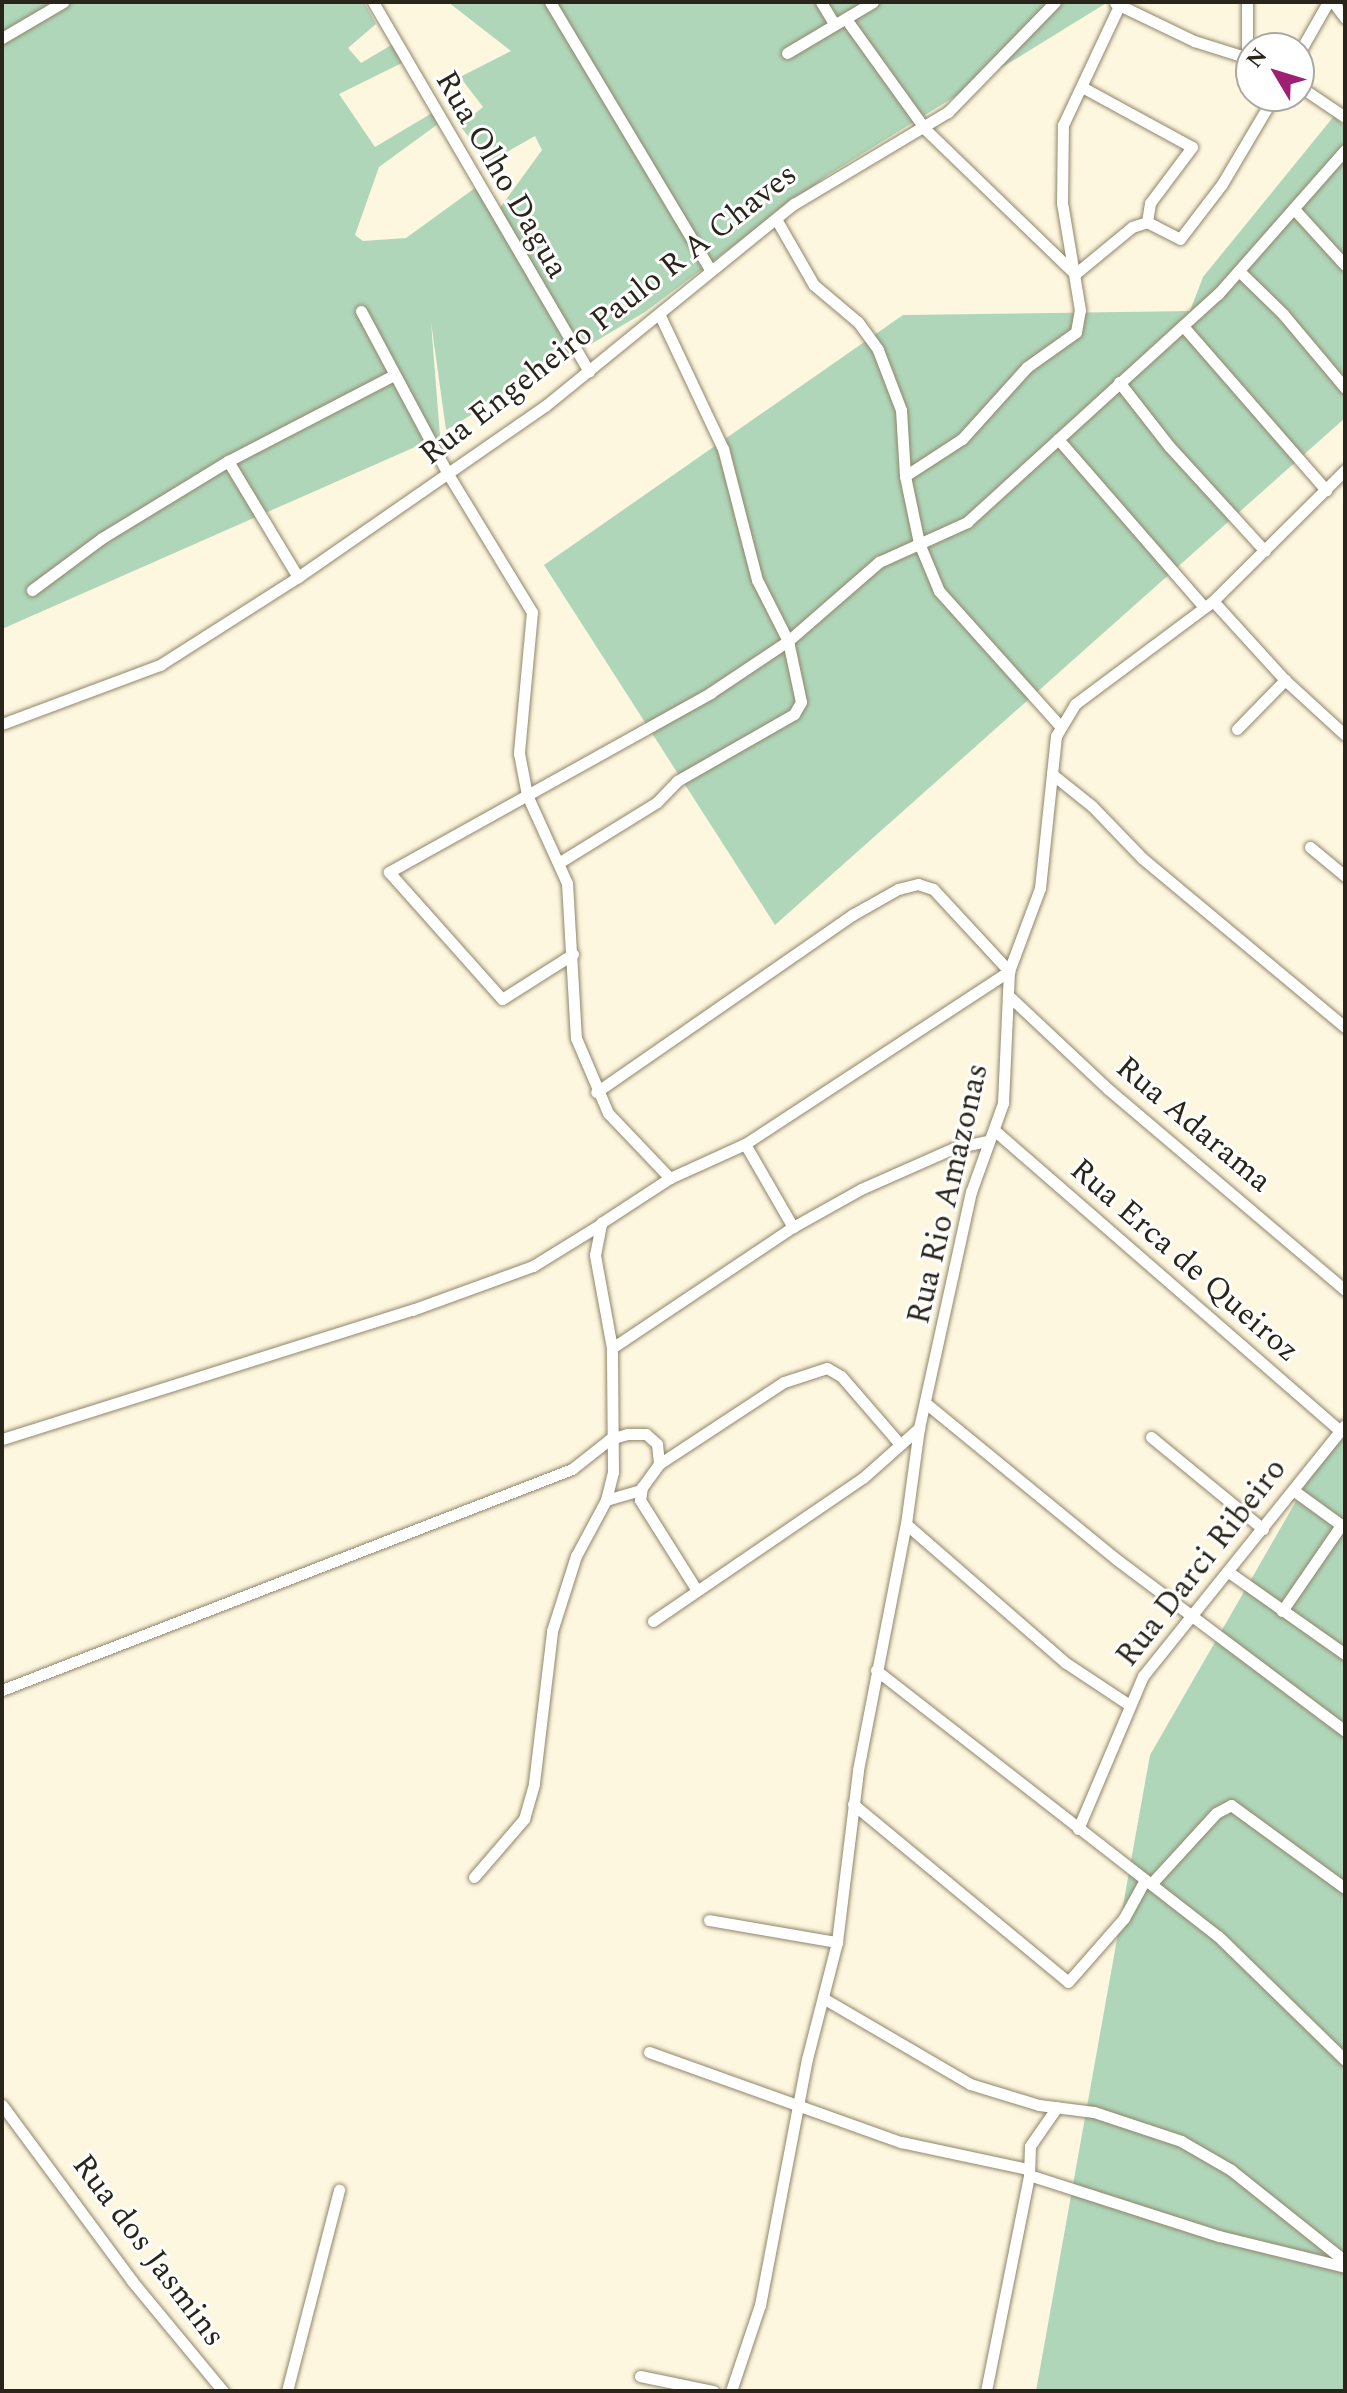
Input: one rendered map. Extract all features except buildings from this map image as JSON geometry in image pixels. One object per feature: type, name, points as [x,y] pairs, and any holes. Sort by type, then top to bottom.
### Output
[{"type":"street","points":[[2,38],[63,2]]},
{"type":"street","name":"Rua Olho Dagua","points":[[373,2],[589,372]]},
{"type":"street","points":[[550,2],[711,271]]},
{"type":"street","points":[[821,2],[925,129],[1075,274]]},
{"type":"street","points":[[787,53],[873,2]]},
{"type":"street","name":"Rua Engeheiro Paulo R A Chaves","points":[[2,724],[160,665],[298,577],[589,372],[829,179],[925,129],[987,74],[1055,2]]},
{"type":"street","points":[[1247,2],[1248,32]]},
{"type":"street","points":[[1312,32],[1330,2],[1345,18]]},
{"type":"street","points":[[905,476],[962,439],[1027,367],[1076,332],[1080,310],[1063,216],[1062,139],[1067,111],[1082,87],[1118,3],[1194,41],[1235,54]]},
{"type":"street","points":[[1082,87],[1192,147],[1150,203],[1147,222]]},
{"type":"street","points":[[1315,97],[1345,117]]},
{"type":"street","points":[[1075,274],[1132,227],[1147,222],[1180,239],[1222,184],[1265,112]]},
{"type":"street","points":[[573,954],[502,999],[389,872],[710,693],[788,641],[879,562],[967,522],[1183,326],[1239,271],[1345,150]]},
{"type":"street","points":[[1294,209],[1345,265]]},
{"type":"street","points":[[776,219],[814,285],[858,322],[878,350],[901,410],[905,476],[919,543],[939,591],[1060,726],[1075,704],[1208,604],[1345,470]]},
{"type":"street","points":[[1239,271],[1283,314],[1345,388]]},
{"type":"street","points":[[361,311],[448,474],[532,612],[534,639],[519,724],[527,795],[560,862],[573,954],[576,1038],[596,1092],[608,1113],[670,1178]]},
{"type":"street","points":[[560,862],[657,802],[677,781],[794,714],[801,702],[788,641],[757,580],[733,479],[710,414],[660,316]]},
{"type":"street","points":[[1183,326],[1326,490]]},
{"type":"street","points":[[32,590],[111,532],[228,461],[394,375]]},
{"type":"street","points":[[1119,382],[1169,446],[1265,551]]},
{"type":"street","points":[[1058,439],[1208,604],[1345,735]]},
{"type":"street","points":[[228,461],[298,577]]},
{"type":"street","points":[[1237,729],[1285,680]]},
{"type":"street","name":"Rua Rio Amazonas","points":[[731,2391],[760,2305],[799,2102],[837,1942],[853,1804],[906,1524],[919,1428],[928,1405],[971,1192],[1007,1084],[1009,971],[1040,888],[1060,726]]},
{"type":"street","points":[[1052,774],[1092,806],[1142,858],[1345,1027]]},
{"type":"street","points":[[1310,847],[1345,876]]},
{"type":"street","points":[[2,1439],[412,1310],[533,1266],[670,1178],[745,1144],[1009,971],[953,908],[918,884],[852,915],[596,1092]]},
{"type":"street","name":"Rua Adarama","points":[[1010,997],[1119,1099],[1345,1290]]},
{"type":"street","name":"Rua Erca de Queiroz","points":[[994,1130],[1343,1428]]},
{"type":"street","points":[[612,1348],[793,1227],[901,1170],[986,1141]]},
{"type":"street","points":[[745,1144],[793,1227]]},
{"type":"street","points":[[474,1877],[524,1819],[534,1783],[552,1631],[576,1556],[606,1500],[613,1472],[610,1439],[612,1348],[596,1271],[601,1223]]},
{"type":"street","points":[[696,1589],[640,1500],[641,1490],[659,1464],[784,1382],[827,1368],[841,1376],[900,1444]]},
{"type":"street","points":[[928,1405],[1191,1614],[1345,1731]]},
{"type":"street","points":[[653,1621],[696,1589],[809,1516],[919,1428]]},
{"type":"street","name":"Rua Darci Ribeiro","points":[[1078,1829],[1096,1794],[1128,1704],[1147,1669],[1191,1614],[1230,1573],[1343,1428]]},
{"type":"street","points":[[2,1690],[572,1469],[610,1439],[646,1434],[657,1444],[659,1464]]},
{"type":"street","points":[[1151,1437],[1263,1529]]},
{"type":"street","points":[[606,1500],[641,1490]]},
{"type":"street","points":[[1282,1611],[1343,1526],[1293,1490]]},
{"type":"street","points":[[906,1524],[1066,1663],[1128,1704]]},
{"type":"street","points":[[1230,1573],[1345,1654]]},
{"type":"street","points":[[876,1670],[1243,1958],[1345,2060]]},
{"type":"street","points":[[853,1804],[1068,1982],[1124,1918],[1148,1882],[1216,1813],[1231,1805],[1345,1888]]},
{"type":"street","points":[[709,1920],[837,1942]]},
{"type":"street","points":[[823,1998],[944,2072],[993,2092],[1094,2112],[1181,2141],[1231,2170],[1345,2261]]},
{"type":"street","points":[[649,2052],[799,2102],[912,2145],[1028,2172],[1219,2236],[1345,2267]]},
{"type":"street","name":"Rua dos Jasmins","points":[[2,2105],[33,2141],[102,2241],[223,2391]]},
{"type":"street","points":[[986,2391],[1028,2172],[1030,2146],[1057,2107]]},
{"type":"street","points":[[287,2391],[339,2190]]},
{"type":"street","points":[[640,2376],[713,2391]]},
{"type":"green space","points":[[2,2],[364,2],[376,24],[348,48],[361,63],[393,44],[402,63],[339,94],[375,147],[432,113],[438,124],[379,167],[355,235],[363,241],[406,238],[475,188],[494,216],[542,150],[535,136],[489,162],[460,126],[483,107],[460,77],[511,51],[448,2],[1108,2],[828,175],[645,312],[446,430],[431,322],[440,436],[2,629]]},
{"type":"green space","points":[[1334,116],[1345,127],[1345,418],[775,925],[544,565],[903,315],[1190,311],[1203,277]]},
{"type":"green space","points":[[1345,1416],[1345,2391],[1036,2391],[1150,1755]]}]
